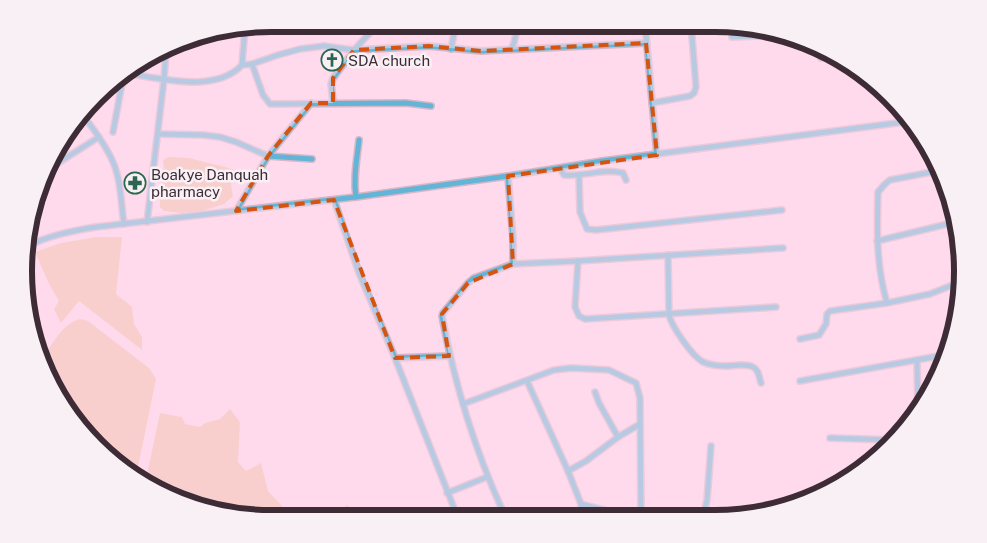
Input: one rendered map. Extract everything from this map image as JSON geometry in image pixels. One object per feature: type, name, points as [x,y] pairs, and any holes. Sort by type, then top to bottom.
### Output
[{"type":"street","points":[[333,103],[332,78],[371,32]]},
{"type":"street","points":[[451,49],[454,32]]},
{"type":"street","points":[[511,50],[516,32]]},
{"type":"street","points":[[645,32],[657,155]]},
{"type":"street","points":[[652,103],[690,96],[694,93],[696,87],[692,32]]},
{"type":"street","points":[[242,65],[244,34]]},
{"type":"street","points":[[732,37],[753,36]]},
{"type":"street","points":[[136,75],[164,79],[202,81],[220,79],[236,71],[242,65],[252,64],[300,49],[324,46],[354,50],[429,46],[481,51],[646,43]]},
{"type":"street","points":[[148,222],[166,57]]},
{"type":"street","points":[[252,64],[263,95],[270,104],[406,102],[431,106]]},
{"type":"street","points":[[113,132],[122,86]]},
{"type":"street","points":[[236,211],[268,156],[311,104]]},
{"type":"street","points":[[87,120],[113,162],[120,189],[124,224]]},
{"type":"street","points":[[35,243],[72,231],[356,198],[602,161],[902,122]]},
{"type":"street","points":[[158,134],[220,137],[268,156],[312,159]]},
{"type":"street","points":[[59,162],[99,137]]},
{"type":"street","points":[[356,198],[355,168],[359,140]]},
{"type":"street","points":[[602,161],[604,171]]},
{"type":"street","points":[[560,168],[564,175],[579,176],[604,171],[623,173],[626,180]]},
{"type":"street","points":[[887,303],[879,270],[877,241],[878,192],[890,180],[933,172]]},
{"type":"street","points":[[508,176],[513,264]]},
{"type":"street","points":[[579,176],[580,212],[587,229],[605,229],[782,210]]},
{"type":"street","points":[[334,200],[359,273],[395,358],[454,510]]},
{"type":"street","points":[[877,241],[950,224]]},
{"type":"street","points":[[502,510],[487,477],[449,356],[443,313],[468,283],[513,264],[783,248]]},
{"type":"street","points":[[668,255],[669,315],[674,326],[699,359],[714,365],[748,365],[754,367],[758,370],[761,384]]},
{"type":"street","points":[[578,261],[575,307],[580,316],[585,319],[669,315],[776,306]]},
{"type":"street","points":[[800,340],[819,335],[826,324],[827,314],[830,311],[887,303],[930,294],[954,284]]},
{"type":"street","points":[[395,358],[449,356]]},
{"type":"street","points":[[800,381],[939,356]]},
{"type":"street","points":[[917,360],[918,398]]},
{"type":"street","points":[[463,404],[554,370],[583,367],[609,370],[636,384],[640,398],[641,510]]},
{"type":"street","points":[[527,381],[568,471],[582,510]]},
{"type":"street","points":[[595,392],[618,437]]},
{"type":"street","points":[[568,471],[640,424]]},
{"type":"street","points":[[830,438],[884,440]]},
{"type":"street","points":[[705,510],[711,446]]},
{"type":"street","points":[[447,493],[487,477]]},
{"type":"street","points":[[581,504],[604,510]]},
{"type":"highlighted area","points":[[646,43],[657,155],[508,176],[513,264],[468,283],[442,314],[449,356],[395,358],[334,200],[236,211],[268,156],[311,103],[333,103],[333,78],[354,50],[429,46],[481,51]]},
{"type":"shaded area","points":[[168,157],[189,158],[236,171],[231,183],[233,196],[224,204],[202,211],[182,213],[164,211],[160,207],[160,195],[164,172],[163,160]]},
{"type":"shaded area","points":[[96,237],[122,237],[116,294],[132,307],[134,324],[142,337],[142,350],[79,301],[61,323],[54,309],[59,301],[49,284],[35,252],[61,243]]},
{"type":"shaded area","points":[[81,319],[88,321],[149,368],[156,379],[138,469],[114,451],[92,429],[73,404],[57,377],[47,352],[58,335],[74,321]]},
{"type":"shaded area","points":[[230,409],[240,422],[238,462],[246,471],[261,463],[268,491],[286,510],[256,510],[225,506],[195,498],[166,486],[147,475],[160,413],[182,417],[185,424],[200,427],[205,423],[220,419]]},
{"type":"shaded area","points":[[347,505],[352,510],[342,510]]},
{"type":"place","name":"SDA church","points":[[332,60]]},
{"type":"place","name":"Boakye Danquah pharmacy","points":[[135,183]]}]
